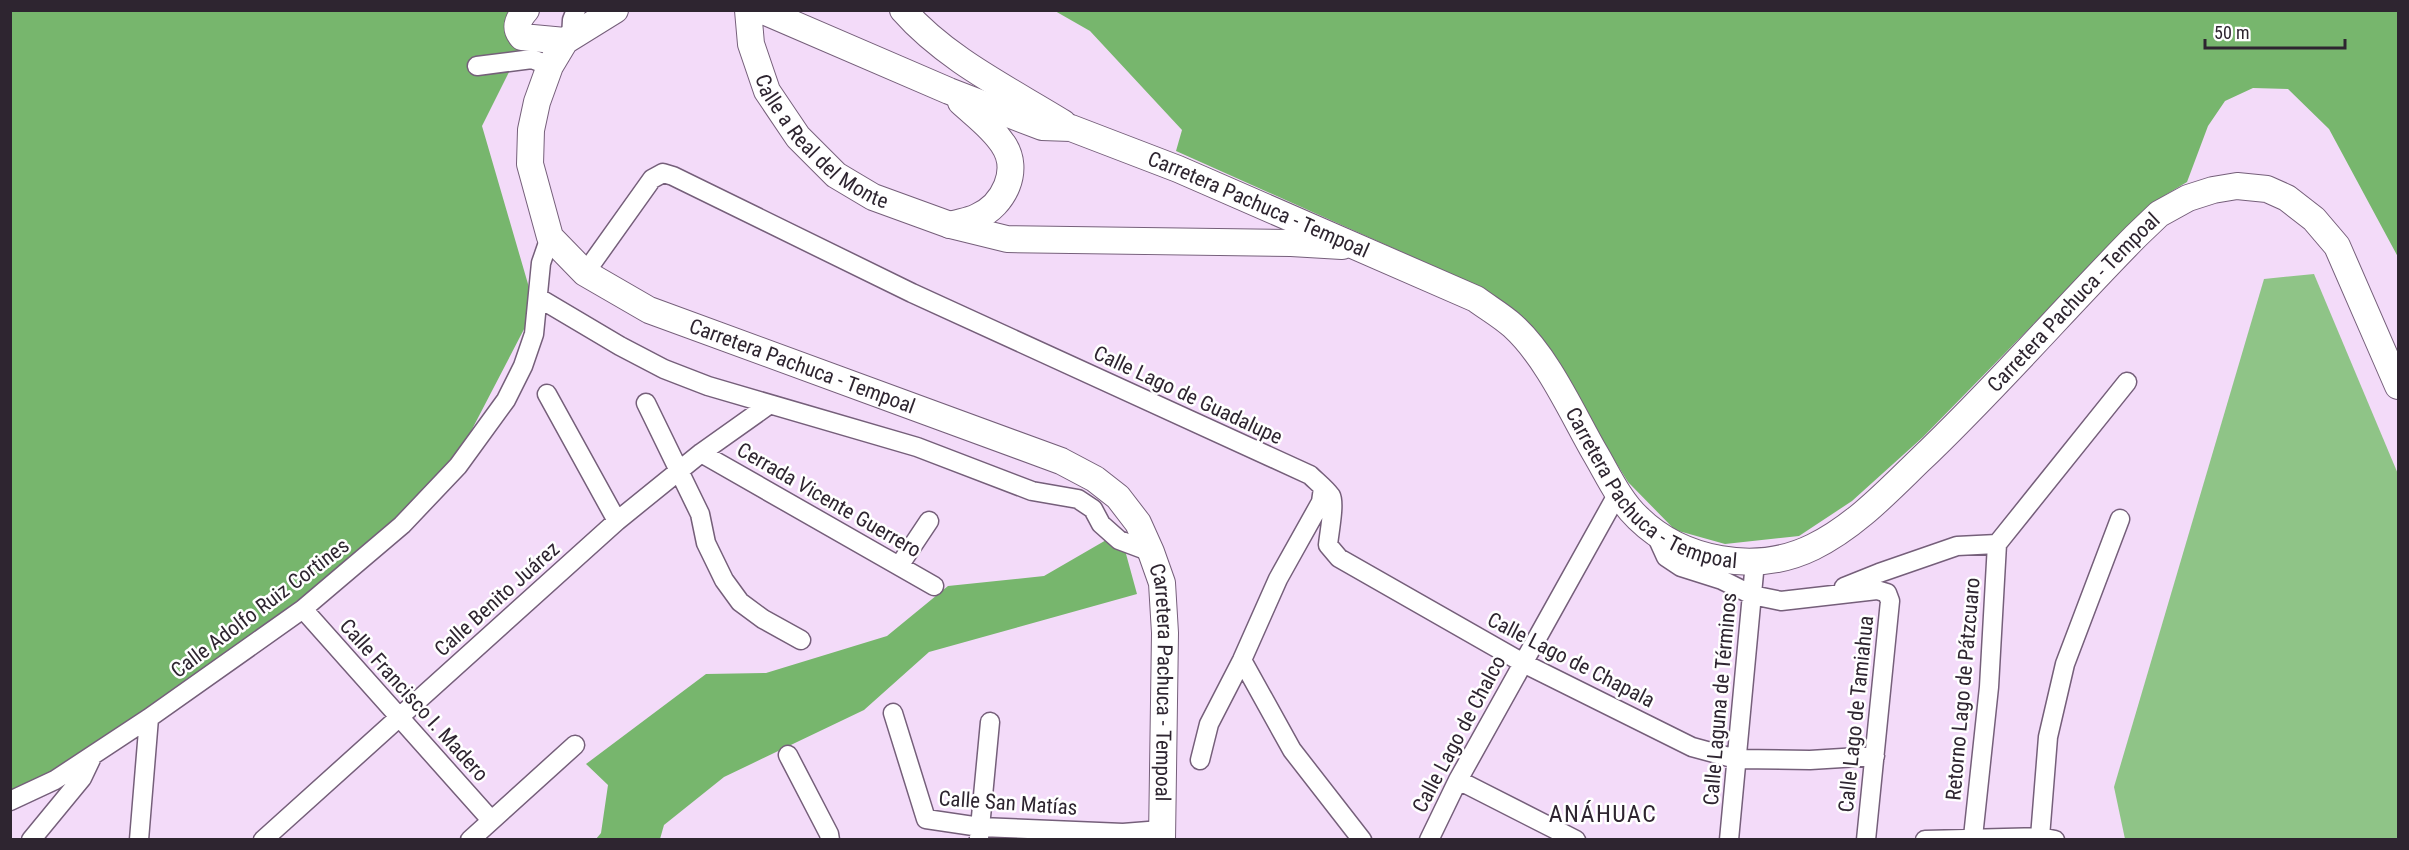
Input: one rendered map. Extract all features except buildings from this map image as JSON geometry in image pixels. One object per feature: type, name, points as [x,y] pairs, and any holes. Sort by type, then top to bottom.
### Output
[{"type":"main road","points":[[526,10],[517,24],[518,32],[522,37],[568,39]]},
{"type":"main road","name":"Carretera Pachuca - Tempoal","points":[[615,10],[568,39],[550,66],[537,102],[531,130],[530,164],[550,237],[585,273],[649,310],[1061,461],[1095,479],[1118,497],[1138,523],[1152,552],[1162,583],[1165,633],[1161,835]]},
{"type":"main road","name":"Calle a Real del Monte","points":[[748,10],[751,44],[767,91],[798,136],[836,175],[873,197],[950,225],[1007,238],[1291,243],[1356,247]]},
{"type":"main road","name":"Carretera Pachuca - Tempoal","points":[[761,10],[949,92],[1042,128],[1071,128],[1178,169],[1476,299],[1514,327],[1543,362],[1618,493],[1636,517],[1656,535],[1686,551],[1731,561],[1755,562],[1779,558],[1811,548],[1840,532],[1876,502],[1970,413],[2159,214],[2187,198],[2213,190],[2237,186],[2267,189],[2287,198],[2314,219],[2337,246],[2398,386]]},
{"type":"main road","points":[[903,10],[941,47],[1071,128]]},
{"type":"main road","points":[[949,92],[994,132],[1005,146],[1010,161],[1010,176],[1005,193],[978,217],[950,225]]},
{"type":"street","points":[[568,39],[576,10]]},
{"type":"street","points":[[477,66],[532,59],[550,66]]},
{"type":"street","name":"Calle Lago de Guadalupe","points":[[585,273],[652,179],[663,173],[684,181],[912,293],[1310,475],[1323,488]]},
{"type":"street","name":"Calle Adolfo Ruiz Cortines","points":[[10,801],[55,780],[303,609],[402,525],[458,466],[506,400],[523,366],[534,334],[542,263],[550,237]]},
{"type":"street","points":[[539,298],[664,369],[708,386],[917,447],[1032,491],[1078,499],[1093,509],[1101,524],[1119,540],[1152,552]]},
{"type":"street","points":[[1656,535],[1666,557],[1681,567],[1722,580],[1752,595],[1781,601],[1823,596],[1879,573],[1957,546],[1997,544],[2127,382]]},
{"type":"street","points":[[547,394],[617,521]]},
{"type":"street","points":[[646,403],[700,514],[706,543],[729,587],[740,602],[755,614],[801,640]]},
{"type":"street","name":"Calle Benito Juárez","points":[[263,840],[617,521],[701,453],[770,404]]},
{"type":"street","name":"Cerrada Vicente Guerrero","points":[[701,453],[934,586]]},
{"type":"street","points":[[1200,760],[1209,724],[1242,660],[1278,579],[1321,502],[1323,488]]},
{"type":"street","name":"Calle Lago de Chapala","points":[[1323,488],[1332,498],[1334,506],[1329,522],[1328,545],[1339,558],[1523,663],[1692,747],[1736,759],[1810,760],[1875,756]]},
{"type":"street","name":"Calle Lago de Chalco","points":[[1429,840],[1458,780],[1618,493]]},
{"type":"street","points":[[1925,840],[1973,837],[2050,838],[2049,736],[2065,664],[2120,519]]},
{"type":"street","points":[[899,566],[928,521]]},
{"type":"street","name":"Retorno Lago de Pátzcuaro","points":[[1973,837],[1989,687],[1997,544]]},
{"type":"street","name":"Calle Laguna de Términos","points":[[1729,840],[1755,562]]},
{"type":"street","name":"Calle Lago de Tamiahua","points":[[1823,596],[1877,590],[1887,593],[1890,601],[1866,840]]},
{"type":"street","name":"Calle Francisco I. Madero","points":[[303,609],[491,820]]},
{"type":"street","points":[[1242,660],[1292,750],[1362,840]]},
{"type":"street","name":"Calle San Matías","points":[[893,713],[926,819],[979,833],[1161,835]]},
{"type":"street","points":[[139,840],[148,718]]},
{"type":"street","points":[[979,833],[990,723]]},
{"type":"street","points":[[470,840],[575,745]]},
{"type":"street","points":[[31,840],[82,778],[94,754]]},
{"type":"street","points":[[788,755],[827,838]]},
{"type":"street","points":[[1458,780],[1576,840]]},
{"type":"green space","points":[[11,11],[528,11],[531,28],[482,126],[535,308],[455,462],[348,573],[76,767],[11,794]]},
{"type":"green space","points":[[1055,11],[2398,11],[2398,257],[2329,129],[2288,89],[2253,88],[2225,101],[2208,126],[2187,182],[2152,203],[1923,437],[1852,501],[1799,536],[1725,544],[1675,530],[1628,482],[1549,355],[1496,297],[1451,274],[1176,151],[1182,130],[1090,31]]},
{"type":"green space","points":[[2314,274],[2398,474],[2398,839],[2125,839],[2114,787],[2264,279]]},
{"type":"green space","points":[[1120,532],[1137,594],[929,652],[864,710],[724,777],[664,825],[660,839],[596,839],[601,833],[608,785],[586,764],[706,674],[766,673],[887,636],[948,586],[1044,576]]},
{"type":"district","name":"ANÁHUAC","points":[[1603,814]]}]
